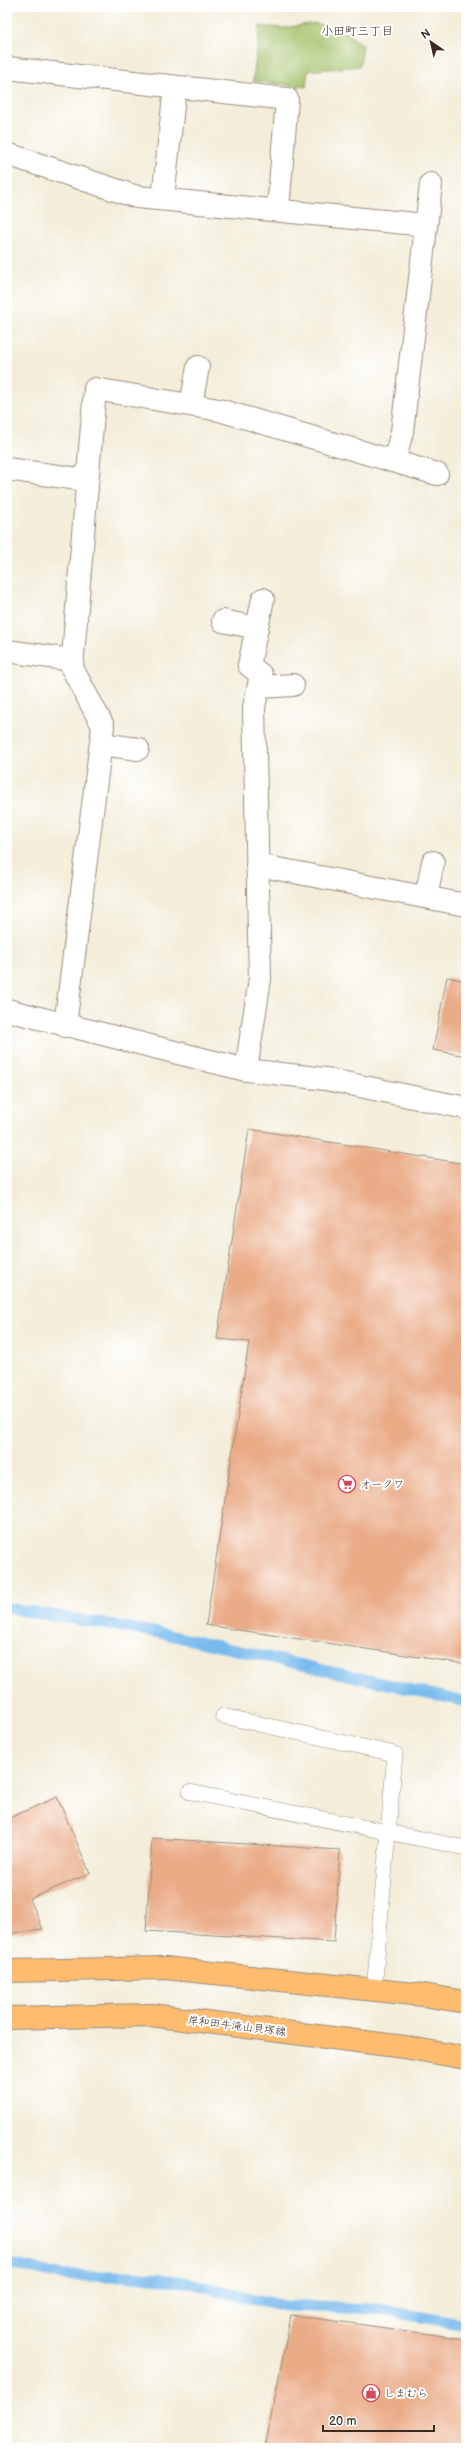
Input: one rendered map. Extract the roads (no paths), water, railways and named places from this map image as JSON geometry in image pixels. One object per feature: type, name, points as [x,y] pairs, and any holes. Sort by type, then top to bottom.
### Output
[{"type":"main road","points":[[7,1971],[165,1968],[374,1990],[466,2002]]},
{"type":"main road","name":"岸和田牛滝山貝塚線","points":[[7,2018],[152,2015],[404,2047],[466,2058]]},
{"type":"street","points":[[7,68],[287,99],[278,210]]},
{"type":"street","points":[[163,199],[175,87]]},
{"type":"street","points":[[7,154],[137,197],[426,225]]},
{"type":"street","points":[[394,461],[402,432],[431,184]]},
{"type":"street","points":[[191,405],[198,367]]},
{"type":"street","points":[[65,1026],[103,726],[72,668],[86,480],[95,389],[219,410],[437,474]]},
{"type":"street","points":[[7,470],[86,480]]},
{"type":"street","points":[[246,1070],[260,979],[254,707],[261,675],[249,665],[263,599]]},
{"type":"street","points":[[223,621],[257,628]]},
{"type":"street","points":[[7,651],[72,660]]},
{"type":"street","points":[[258,686],[293,685]]},
{"type":"street","points":[[101,744],[138,749]]},
{"type":"street","points":[[426,897],[433,862]]},
{"type":"street","points":[[257,864],[466,905]]},
{"type":"street","points":[[7,1010],[65,1026],[246,1070],[326,1079],[466,1108]]},
{"type":"lane","points":[[223,1716],[395,1754],[374,1990]]},
{"type":"lane","points":[[190,1792],[466,1848]]},
{"type":"waterway","points":[[7,1608],[160,1633],[466,1702]]},
{"type":"waterway","points":[[7,2263],[65,2276],[135,2276],[185,2282],[284,2306],[376,2309],[466,2325]]},
{"type":"place","name":"オークワ","points":[[347,1484]]},
{"type":"place","name":"しまむら","points":[[371,2393]]},
{"type":"district","name":"小田町三丁目","points":[[357,31]]}]
